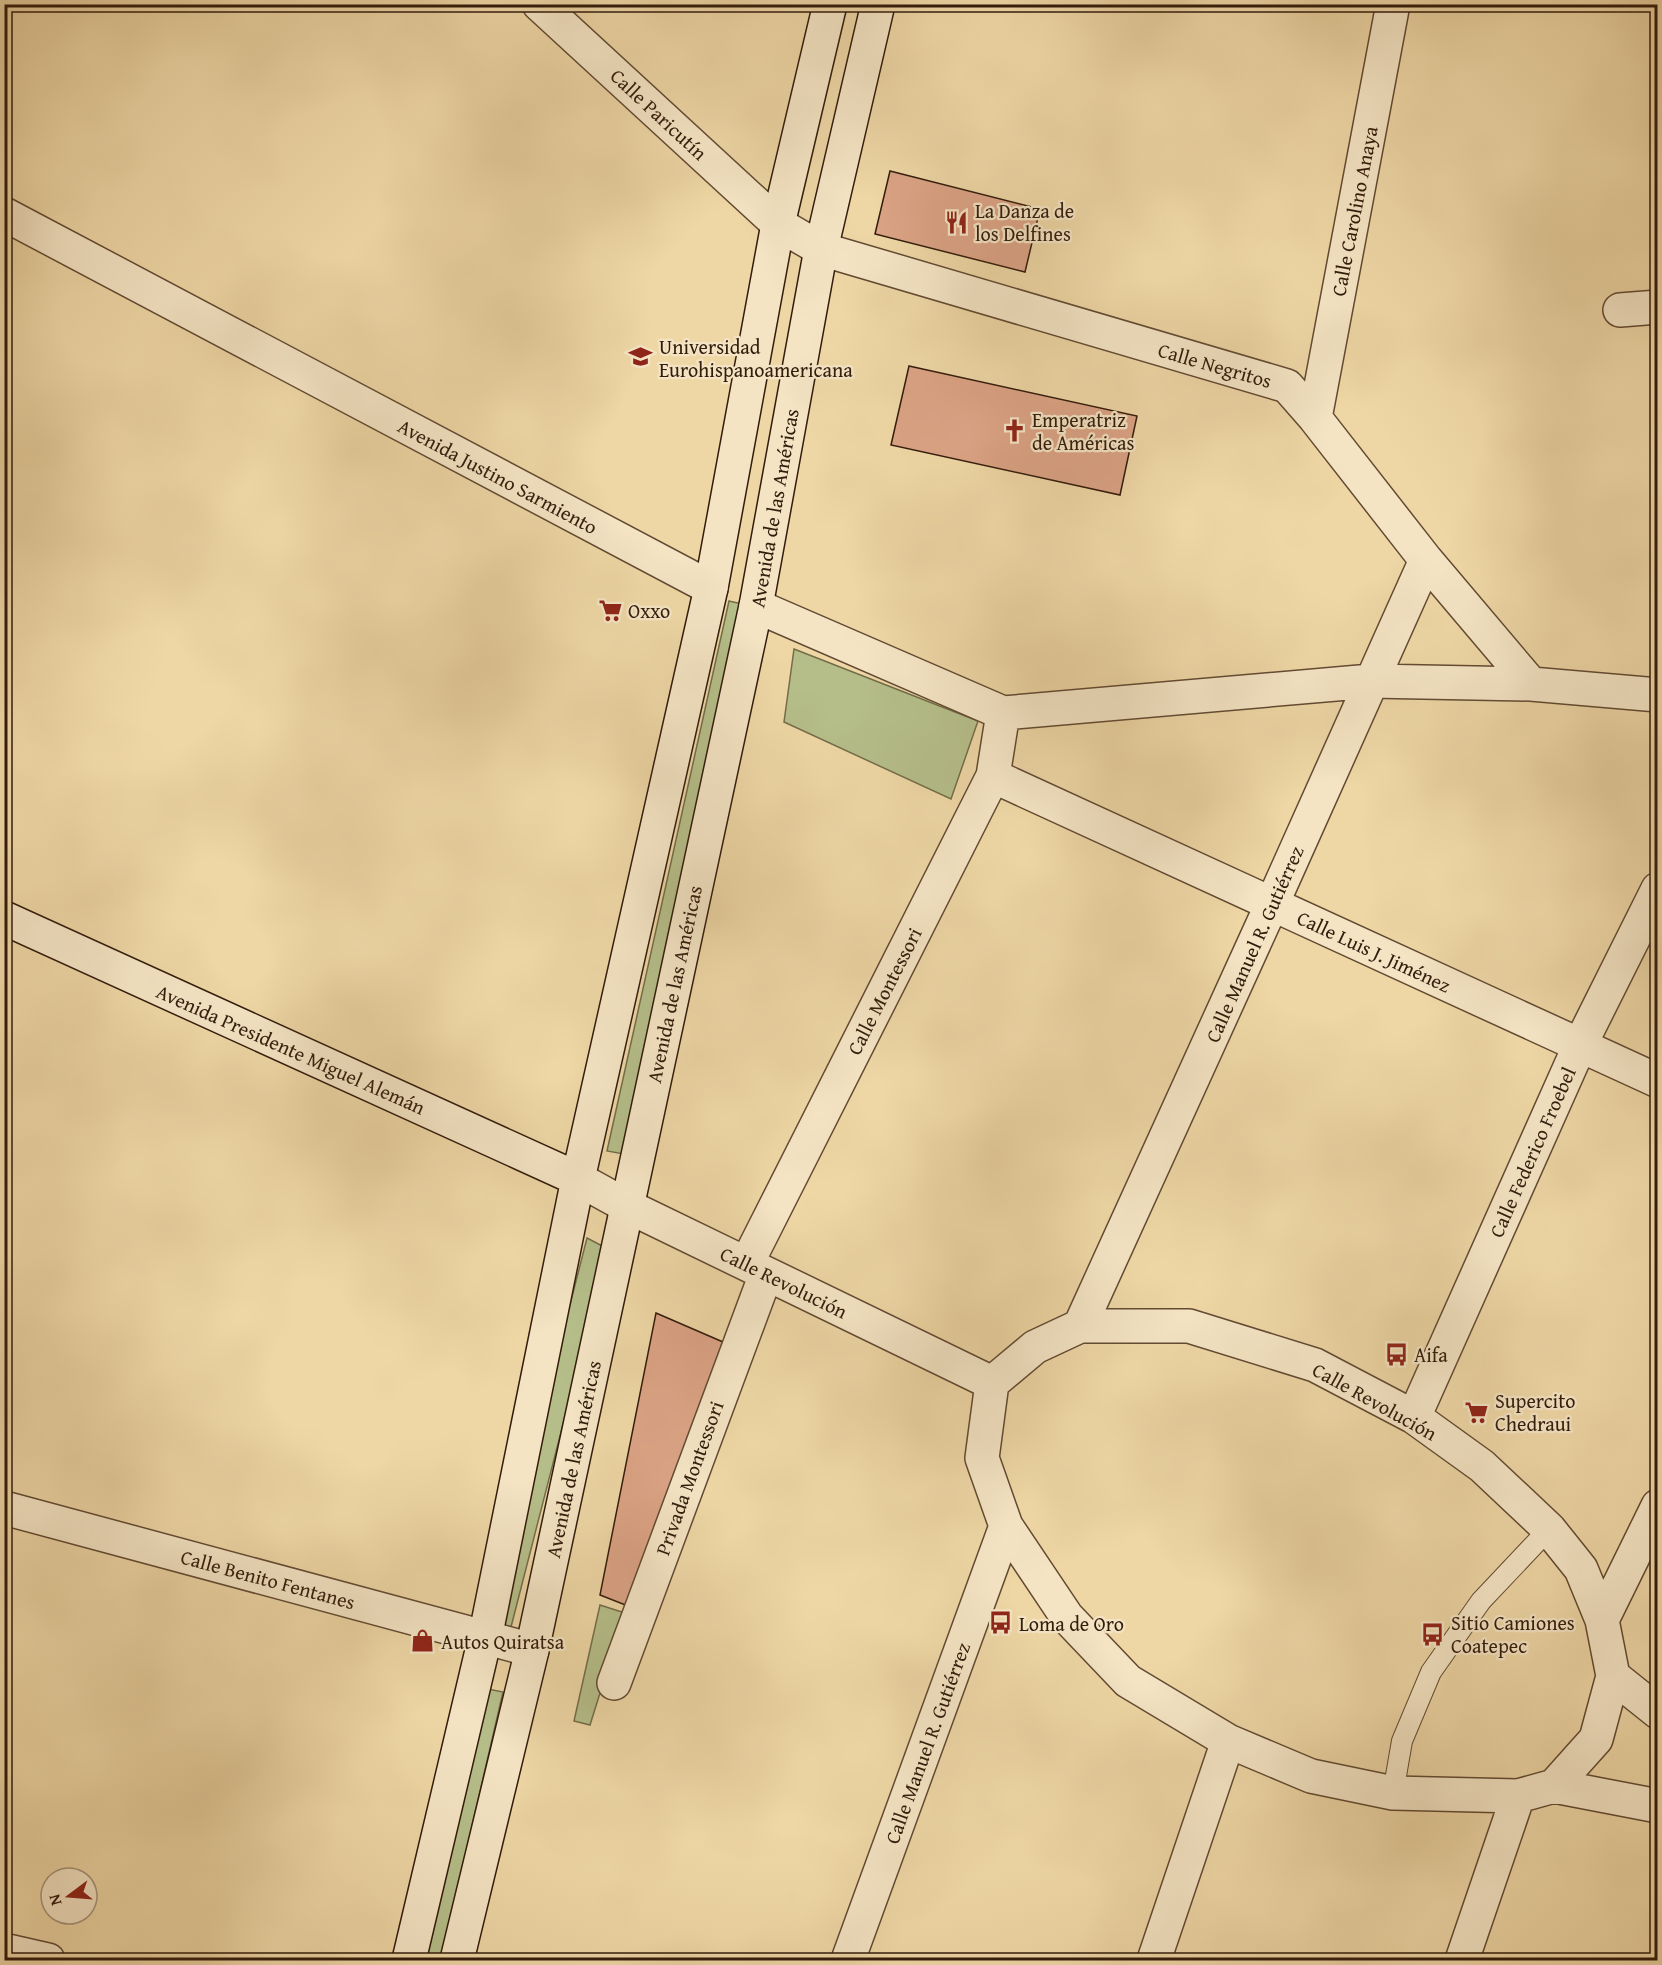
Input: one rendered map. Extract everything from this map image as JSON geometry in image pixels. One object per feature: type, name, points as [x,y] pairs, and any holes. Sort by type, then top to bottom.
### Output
[{"type":"street","name":"Calle Paricutín","points":[[539,4],[778,224]]},
{"type":"street","points":[[409,1960],[485,1638],[578,1179],[711,588],[778,224],[830,4]]},
{"type":"street","name":"Avenida de las Américas","points":[[457,1960],[532,1650],[756,606],[820,249],[878,4]]},
{"type":"street","name":"Calle Carolino Anaya","points":[[1315,418],[1393,4]]},
{"type":"street","name":"Avenida Justino Sarmiento","points":[[4,214],[711,588],[1003,713]]},
{"type":"street","name":"Calle Negritos","points":[[778,224],[820,249],[1287,386],[1315,418],[1426,560],[1531,684]]},
{"type":"street","points":[[1620,310],[1658,307]]},
{"type":"street","name":"Calle Manuel R. Gutiérrez","points":[[1080,1326],[1426,560]]},
{"type":"street","points":[[1003,713],[1371,681],[1531,684],[1658,695]]},
{"type":"street","name":"Calle Montessori","points":[[756,1268],[993,776],[1003,713]]},
{"type":"street","name":"Calle Luis J. Jiménez","points":[[993,776],[1658,1081]]},
{"type":"street","name":"Calle Federico Froebel","points":[[1414,1417],[1580,1045],[1658,889]]},
{"type":"street","name":"Avenida Presidente Miguel Alemán","points":[[5,920],[578,1179]]},
{"type":"street","name":"Calle Revolución","points":[[578,1179],[627,1206],[992,1383],[1035,1347],[1080,1326],[1189,1326],[1315,1365],[1414,1417],[1482,1466],[1549,1529],[1581,1569],[1602,1620],[1613,1676],[1596,1739],[1554,1786]]},
{"type":"street","name":"Privada Montessori","points":[[614,1683],[756,1268]]},
{"type":"street","points":[[992,1383],[982,1458],[1006,1526],[1067,1617],[1128,1681],[1228,1741],[1311,1776],[1393,1793],[1518,1796],[1554,1786],[1658,1806]]},
{"type":"street","points":[[1602,1620],[1658,1506]]},
{"type":"street","name":"Calle Benito Fentanes","points":[[4,1508],[532,1650]]},
{"type":"street","name":"Calle Manuel R. Gutiérrez","points":[[848,1960],[1006,1526]]},
{"type":"street","points":[[1613,1676],[1658,1712]]},
{"type":"street","points":[[1154,1960],[1228,1741]]},
{"type":"street","points":[[1462,1960],[1518,1796]]},
{"type":"street","points":[[4,1950],[48,1960]]},
{"type":"lane","points":[[1393,1793],[1402,1741],[1431,1672],[1481,1601],[1549,1529]]},
{"type":"green space","points":[[729,601],[751,606],[629,1155],[607,1151]]},
{"type":"green space","points":[[794,649],[978,721],[951,799],[784,722]]},
{"type":"green space","points":[[587,1238],[608,1249],[511,1627],[489,1622]]},
{"type":"green space","points":[[600,1605],[625,1613],[590,1725],[574,1721]]},
{"type":"green space","points":[[483,1688],[503,1692],[441,1960],[419,1960]]},
{"type":"building","name":"La Danza de los Delfines","points":[[890,171],[1040,209],[1025,272],[875,234]]},
{"type":"building","name":"Emperatriz de Américas","points":[[909,366],[1137,416],[1120,495],[891,445]]},
{"type":"building","points":[[656,1313],[723,1342],[628,1606],[600,1595]]},
{"type":"place","name":"La Danza de los Delfines","points":[[957,222]]},
{"type":"place","name":"Universidad Eurohispanoamericana","points":[[641,357]]},
{"type":"place","name":"Emperatriz de Américas","points":[[1014,431]]},
{"type":"place","name":"Oxxo","points":[[610,610]]},
{"type":"place","name":"Aifa","points":[[1396,1354]]},
{"type":"place","name":"Supercito Chedraui","points":[[1477,1412]]},
{"type":"place","name":"Loma de Oro","points":[[1001,1623]]},
{"type":"place","name":"Sitio Camiones Coatepec","points":[[1433,1634]]},
{"type":"place","name":"Autos Quiratsa","points":[[423,1641]]}]
